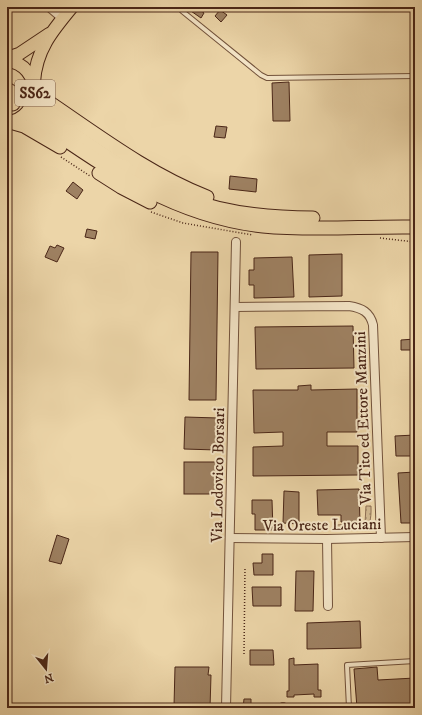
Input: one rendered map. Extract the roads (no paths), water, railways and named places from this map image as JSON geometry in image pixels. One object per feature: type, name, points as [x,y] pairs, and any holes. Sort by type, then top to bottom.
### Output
[{"type":"highway","points":[[34,86],[44,99],[133,159],[193,192],[269,222]]},
{"type":"highway","points":[[7,89],[13,100]]},
{"type":"highway","points":[[35,113],[165,190],[208,206],[269,222],[415,227]]},
{"type":"highway","points":[[8,122],[24,126],[45,137],[120,187],[144,200],[210,221],[246,226],[269,222],[415,218]]},
{"type":"main road","points":[[34,86],[35,65],[50,34],[72,7]]},
{"type":"main road","points":[[7,60],[50,34]]},
{"type":"main road","name":"SS62","points":[[7,60],[18,64],[25,69],[34,86],[32,103],[27,112],[19,118],[8,122]]},
{"type":"street","points":[[49,7],[62,18]]},
{"type":"street","name":"Via Lodovico Borsari","points":[[226,708],[236,242]]},
{"type":"street","name":"Via Tito ed Ettore Manzini","points":[[235,307],[349,306],[359,308],[370,316],[373,325],[381,538]]},
{"type":"street","name":"Via Oreste Luciani","points":[[230,538],[327,539],[415,537]]},
{"type":"street","points":[[327,539],[328,606]]},
{"type":"lane","points":[[185,7],[182,11],[267,78],[415,76]]},
{"type":"lane","points":[[349,708],[347,665],[415,661]]}]
